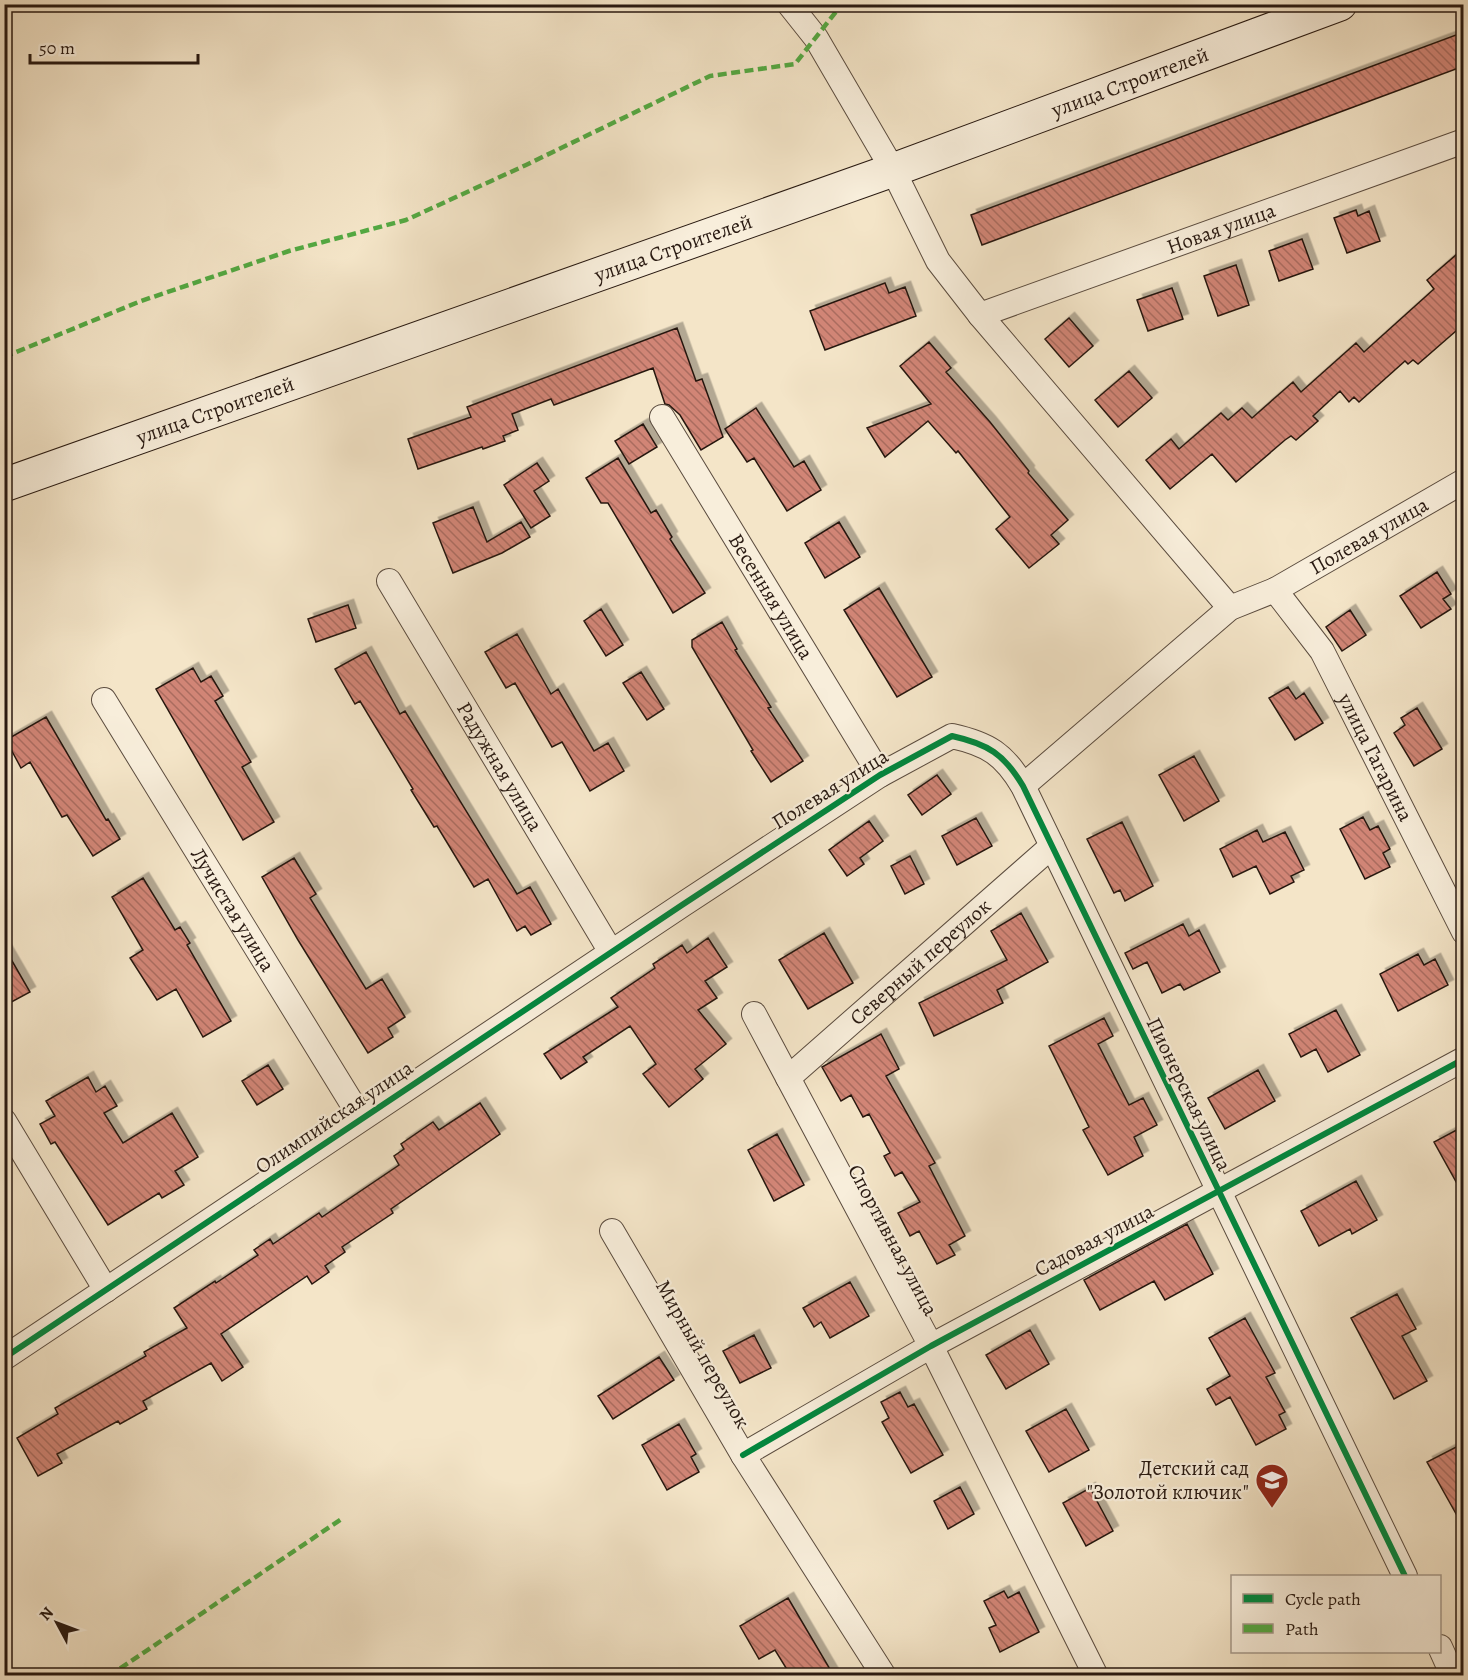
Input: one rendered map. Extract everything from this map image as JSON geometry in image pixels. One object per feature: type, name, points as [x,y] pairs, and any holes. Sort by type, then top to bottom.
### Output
[{"type":"main road","name":"улица Строителей","points":[[4,485],[893,170],[1340,4]]},
{"type":"street","points":[[789,4],[816,39],[893,170],[938,261],[980,315],[1230,608]]},
{"type":"street","name":"Новая улица","points":[[980,315],[1464,141]]},
{"type":"street","name":"Весенняя улица","points":[[662,417],[880,775]]},
{"type":"street","name":"Полевая улица","points":[[1275,590],[1464,481]]},
{"type":"street","name":"Радужная улица","points":[[389,580],[611,952]]},
{"type":"street","points":[[1023,786],[1230,608],[1275,590]]},
{"type":"street","name":"улица Гагарина","points":[[1275,590],[1322,651],[1464,932]]},
{"type":"street","name":"Лучистая улица","points":[[104,700],[361,1118]]},
{"type":"street","name":"Полевая улица","points":[[682,905],[880,775],[952,736],[976,741],[998,754],[1012,768],[1023,786]]},
{"type":"street","name":"Пионерская улица","points":[[1023,786],[1405,1575]]},
{"type":"street","name":"Северный переулок","points":[[788,1078],[1052,846]]},
{"type":"street","name":"Олимпийская улица","points":[[4,1358],[682,905]]},
{"type":"street","name":"Спортивная улица","points":[[754,1014],[931,1346],[1096,1676]]},
{"type":"street","name":"Садовая улица","points":[[743,1455],[931,1346],[1464,1059]]},
{"type":"street","points":[[4,1121],[106,1290]]},
{"type":"street","name":"Мирный переулок","points":[[612,1231],[743,1455],[884,1676]]},
{"type":"street","points":[[1441,1649],[1454,1676]]},
{"type":"building","points":[[1464,32],[1464,66],[982,245],[971,215]]},
{"type":"building","points":[[1356,210],[1358,216],[1369,211],[1380,241],[1347,253],[1334,218]]},
{"type":"building","points":[[1302,239],[1313,269],[1279,281],[1269,251]]},
{"type":"building","points":[[1464,248],[1464,324],[1418,364],[1413,360],[1408,364],[1405,361],[1359,402],[1354,397],[1349,402],[1340,391],[1313,416],[1318,421],[1296,440],[1291,436],[1285,440],[1236,482],[1212,454],[1170,489],[1146,460],[1171,439],[1179,449],[1221,413],[1228,420],[1242,408],[1252,418],[1293,382],[1301,392],[1356,343],[1364,352],[1434,289],[1427,280]]},
{"type":"building","points":[[1236,265],[1249,305],[1218,316],[1204,276]]},
{"type":"building","points":[[885,283],[889,293],[905,287],[916,316],[825,350],[810,311]]},
{"type":"building","points":[[1172,288],[1183,319],[1148,331],[1137,300]]},
{"type":"building","points":[[1069,318],[1093,346],[1069,367],[1045,339]]},
{"type":"building","points":[[677,328],[696,381],[702,379],[723,437],[701,450],[680,415],[665,404],[653,368],[554,405],[551,399],[512,414],[518,430],[503,436],[505,441],[418,469],[408,439],[471,417],[467,407]]},
{"type":"building","points":[[929,342],[951,368],[946,372],[990,422],[1029,471],[1028,473],[1068,520],[1051,535],[1059,544],[1029,568],[996,529],[1010,517],[958,451],[956,453],[928,421],[885,457],[867,428],[931,404],[900,366]]},
{"type":"building","points":[[1129,371],[1152,398],[1118,427],[1095,400]]},
{"type":"building","points":[[756,408],[794,467],[804,461],[821,490],[787,511],[754,458],[747,462],[725,429]]},
{"type":"building","points":[[643,424],[657,447],[629,464],[615,441]]},
{"type":"building","points":[[618,458],[651,513],[656,510],[672,537],[670,539],[705,593],[673,613],[608,503],[601,503],[586,478]]},
{"type":"building","points":[[537,463],[549,481],[534,491],[550,516],[531,528],[504,485]]},
{"type":"building","points":[[473,507],[487,542],[521,522],[530,537],[502,553],[453,573],[433,523]]},
{"type":"building","points":[[839,522],[860,557],[825,578],[805,543]]},
{"type":"building","points":[[1437,572],[1451,594],[1443,599],[1451,609],[1421,628],[1400,596]]},
{"type":"building","points":[[879,588],[932,677],[897,697],[844,610]]},
{"type":"building","points":[[348,605],[356,628],[316,642],[308,619]]},
{"type":"building","points":[[601,609],[623,645],[606,656],[584,621]]},
{"type":"building","points":[[1350,610],[1366,635],[1342,651],[1326,627]]},
{"type":"building","points":[[722,622],[737,649],[735,650],[771,707],[768,708],[803,761],[771,782],[692,647],[692,640]]},
{"type":"building","points":[[517,634],[551,694],[558,689],[594,751],[608,743],[624,771],[590,791],[562,742],[552,747],[515,683],[506,688],[485,652]]},
{"type":"building","points":[[366,652],[400,714],[405,711],[517,894],[530,887],[551,924],[531,935],[525,926],[517,931],[488,879],[474,887],[437,826],[434,827],[411,790],[413,789],[360,701],[355,704],[335,669]]},
{"type":"building","points":[[193,668],[201,682],[211,676],[223,696],[215,701],[251,762],[242,767],[274,822],[243,840],[156,689]]},
{"type":"building","points":[[641,672],[664,709],[647,720],[623,683]]},
{"type":"building","points":[[1288,687],[1296,699],[1304,693],[1323,723],[1295,740],[1269,698]]},
{"type":"building","points":[[1417,708],[1442,749],[1414,766],[1394,733],[1405,725],[1401,718]]},
{"type":"building","points":[[46,717],[106,820],[108,819],[120,839],[93,856],[67,815],[62,817],[30,762],[21,768],[6,740]]},
{"type":"building","points":[[1194,756],[1219,801],[1184,821],[1159,775]]},
{"type":"building","points":[[937,775],[951,794],[922,815],[908,795]]},
{"type":"building","points":[[1363,817],[1370,830],[1378,826],[1390,849],[1383,853],[1390,867],[1365,879],[1340,829]]},
{"type":"building","points":[[976,818],[992,846],[957,865],[942,836]]},
{"type":"building","points":[[869,821],[883,841],[860,858],[864,864],[847,876],[829,850]]},
{"type":"building","points":[[1122,822],[1153,886],[1125,901],[1120,890],[1114,893],[1087,839]]},
{"type":"building","points":[[1257,830],[1263,842],[1285,832],[1304,870],[1291,876],[1294,882],[1270,894],[1256,866],[1233,877],[1220,849]]},
{"type":"building","points":[[910,856],[924,884],[905,894],[891,866]]},
{"type":"building","points":[[294,858],[316,894],[310,898],[366,989],[382,979],[405,1017],[388,1028],[393,1037],[368,1053],[262,877]]},
{"type":"building","points":[[143,878],[175,930],[180,927],[190,943],[187,945],[231,1021],[203,1037],[176,989],[157,1000],[130,958],[143,950],[112,897]]},
{"type":"building","points":[[1021,913],[1048,962],[997,990],[1003,1003],[934,1036],[919,1003],[1007,960],[991,931]]},
{"type":"building","points":[[1183,924],[1189,936],[1199,930],[1220,972],[1184,990],[1180,984],[1162,993],[1147,962],[1133,969],[1125,953]]},
{"type":"building","points":[[824,933],[853,983],[808,1009],[779,960]]},
{"type":"building","points":[[708,938],[727,967],[705,981],[717,998],[698,1010],[726,1044],[695,1069],[703,1079],[669,1107],[643,1074],[656,1064],[630,1026],[583,1057],[587,1062],[561,1079],[544,1054],[618,1007],[611,998],[655,968],[653,964],[682,945],[687,953]]},
{"type":"building","points":[[4,947],[30,992],[4,1006]]},
{"type":"building","points":[[1418,954],[1424,965],[1435,959],[1448,985],[1398,1011],[1380,974]]},
{"type":"building","points":[[1336,1010],[1360,1055],[1328,1072],[1316,1049],[1301,1057],[1289,1034]]},
{"type":"building","points":[[1104,1018],[1113,1036],[1098,1044],[1129,1105],[1143,1098],[1157,1125],[1134,1137],[1143,1156],[1108,1175],[1083,1130],[1089,1127],[1049,1046]]},
{"type":"building","points":[[881,1034],[899,1069],[886,1076],[935,1163],[929,1166],[965,1236],[949,1245],[955,1255],[937,1264],[919,1231],[910,1236],[898,1213],[920,1202],[902,1172],[895,1176],[884,1156],[890,1153],[869,1114],[863,1117],[851,1095],[841,1101],[822,1067]]},
{"type":"building","points":[[268,1065],[283,1089],[257,1105],[242,1081]]},
{"type":"building","points":[[1258,1070],[1275,1101],[1225,1129],[1208,1098]]},
{"type":"building","points":[[88,1077],[96,1092],[105,1086],[117,1106],[104,1113],[123,1143],[172,1113],[198,1157],[175,1171],[184,1185],[162,1198],[159,1193],[108,1225],[55,1142],[51,1144],[40,1124],[55,1116],[46,1101]]},
{"type":"building","points":[[480,1103],[500,1134],[391,1209],[393,1213],[342,1247],[345,1252],[325,1266],[329,1272],[312,1284],[307,1276],[221,1334],[243,1367],[222,1381],[211,1363],[143,1401],[147,1409],[120,1424],[118,1421],[57,1454],[62,1463],[38,1476],[17,1438],[58,1414],[55,1408],[146,1356],[144,1352],[187,1328],[174,1308],[258,1255],[254,1250],[270,1239],[273,1244],[319,1213],[322,1217],[399,1165],[394,1156],[404,1149],[401,1144],[433,1122],[439,1130]]},
{"type":"building","points":[[1464,1126],[1464,1196],[1434,1142]]},
{"type":"building","points":[[777,1134],[804,1185],[774,1201],[748,1150]]},
{"type":"building","points":[[1356,1181],[1377,1220],[1352,1234],[1350,1229],[1319,1246],[1301,1211]]},
{"type":"building","points":[[1187,1224],[1213,1274],[1165,1300],[1154,1281],[1100,1310],[1084,1280]]},
{"type":"building","points":[[850,1282],[869,1316],[830,1338],[821,1322],[814,1327],[803,1308]]},
{"type":"building","points":[[1397,1294],[1416,1329],[1402,1336],[1427,1381],[1394,1399],[1351,1318]]},
{"type":"building","points":[[1245,1318],[1275,1373],[1266,1377],[1285,1412],[1279,1415],[1286,1429],[1256,1445],[1230,1397],[1216,1405],[1207,1389],[1230,1376],[1209,1338]]},
{"type":"building","points":[[1030,1330],[1049,1364],[1006,1389],[986,1355]]},
{"type":"building","points":[[754,1335],[771,1368],[740,1383],[723,1351]]},
{"type":"building","points":[[659,1357],[674,1380],[613,1419],[598,1396]]},
{"type":"building","points":[[900,1392],[908,1407],[914,1404],[943,1455],[911,1473],[882,1422],[889,1418],[881,1402]]},
{"type":"building","points":[[1066,1409],[1089,1450],[1049,1472],[1026,1431]]},
{"type":"building","points":[[679,1424],[696,1454],[691,1457],[699,1472],[667,1490],[642,1445]]},
{"type":"building","points":[[1464,1443],[1464,1528],[1427,1462]]},
{"type":"building","points":[[960,1487],[974,1514],[948,1529],[934,1501]]},
{"type":"building","points":[[1090,1488],[1113,1531],[1086,1546],[1063,1503]]},
{"type":"building","points":[[1004,1591],[1008,1598],[1019,1592],[1039,1632],[1000,1652],[989,1628],[996,1625],[984,1601]]},
{"type":"building","points":[[788,1598],[834,1676],[791,1676],[775,1650],[759,1659],[740,1626]]},
{"type":"marked path","points":[[4,357],[141,301],[289,251],[406,220],[710,76],[795,64],[842,4]]},
{"type":"marked path","points":[[109,1676],[343,1518]]},
{"type":"cycle path","points":[[4,1358],[880,775],[952,736],[976,743],[994,752],[1009,766],[1023,786],[1405,1575]]},
{"type":"cycle path","points":[[743,1455],[931,1346],[1464,1059]]},
{"type":"place","name":"Детский сад \"Золотой ключик\"","points":[[1272,1509]]}]
